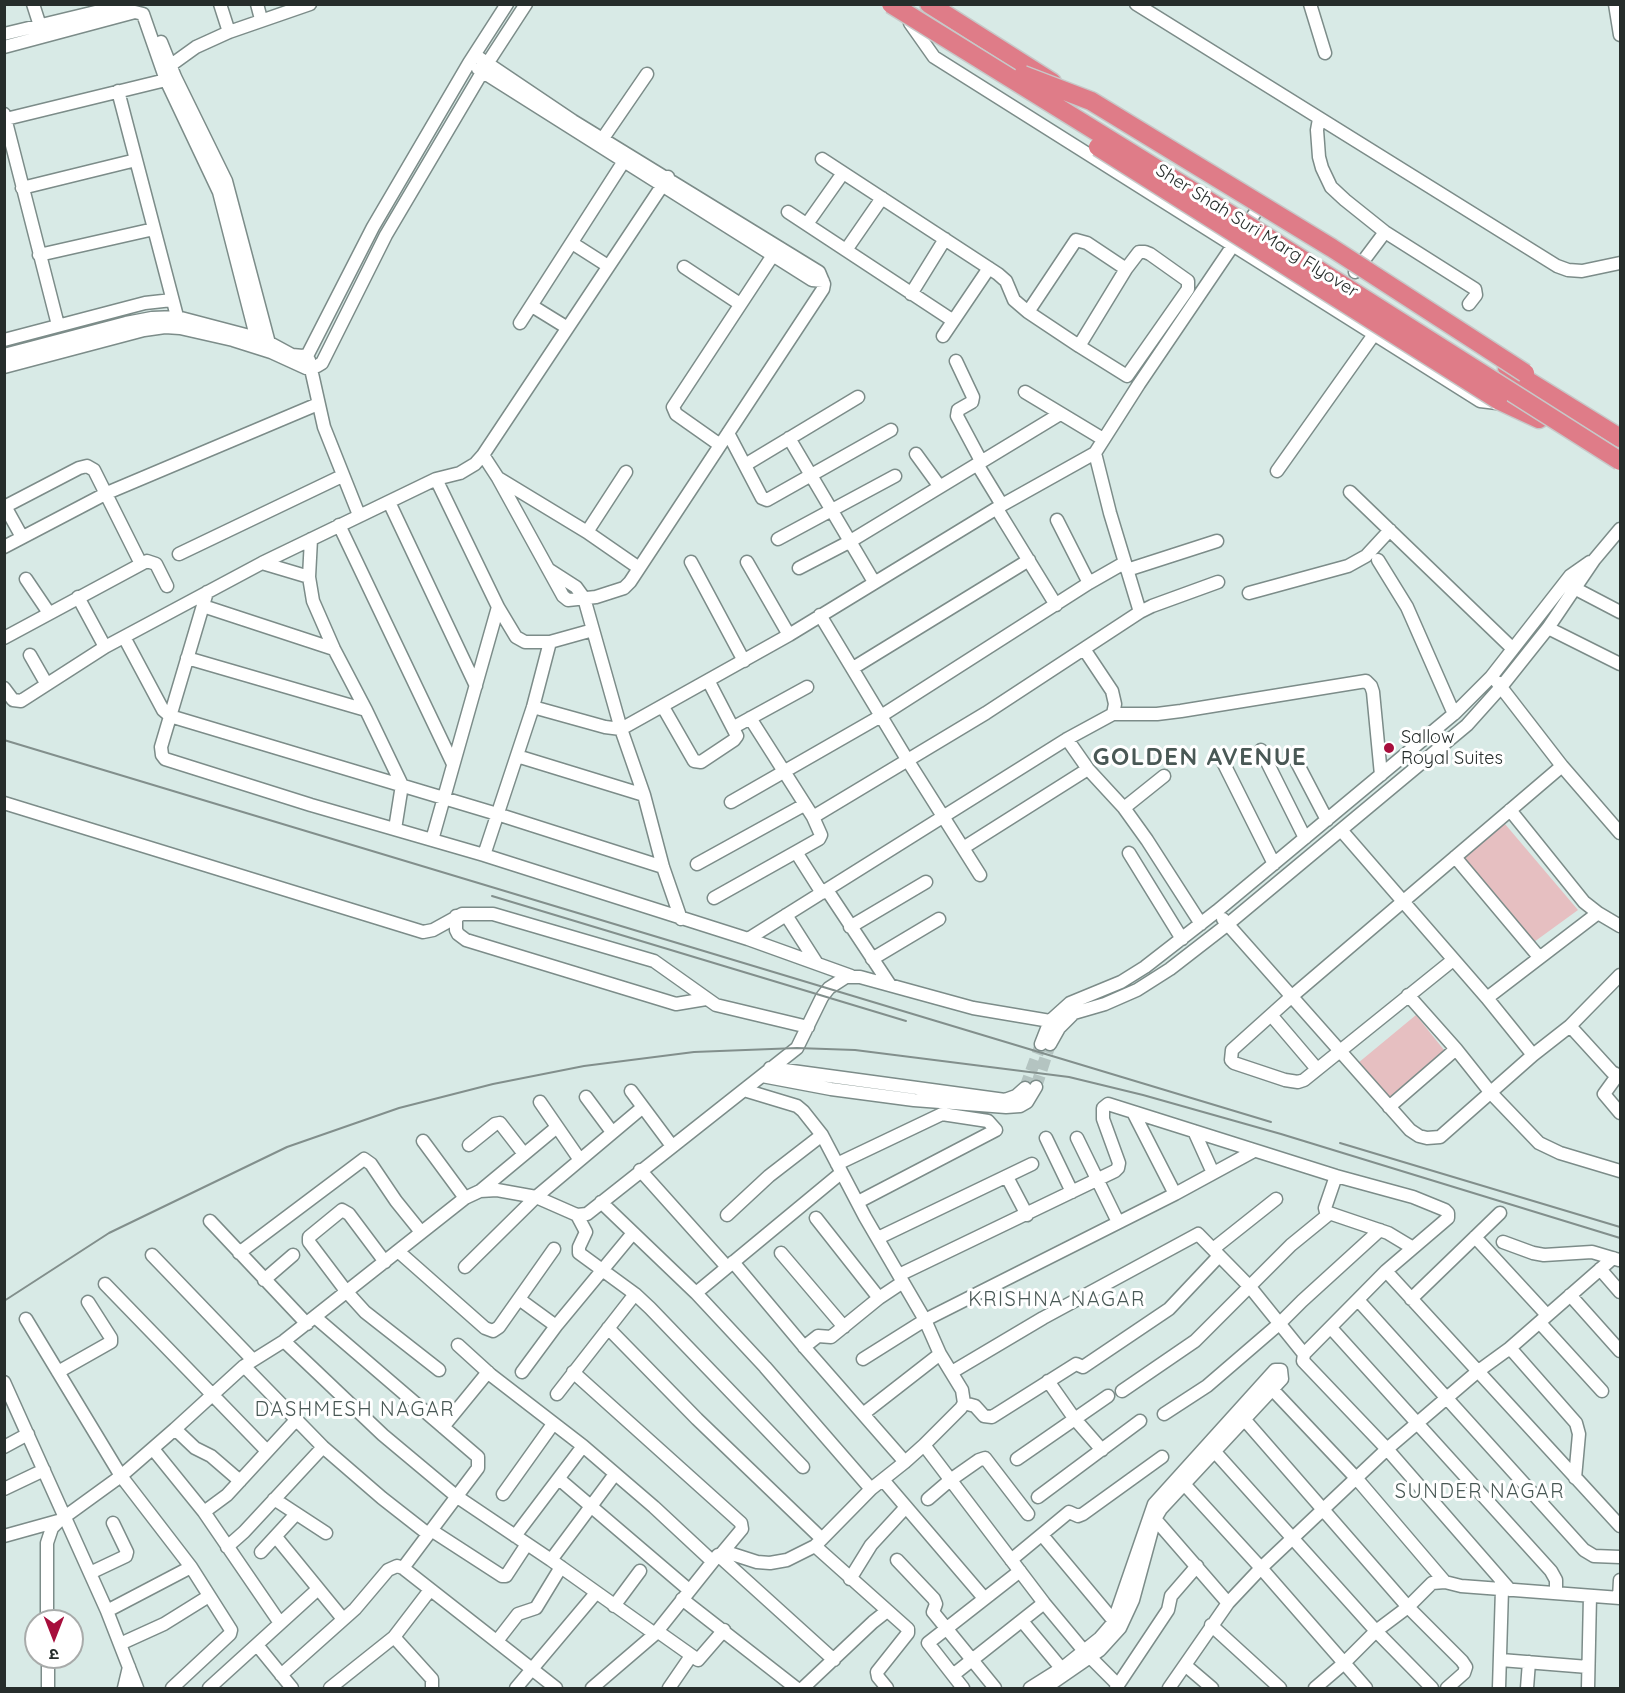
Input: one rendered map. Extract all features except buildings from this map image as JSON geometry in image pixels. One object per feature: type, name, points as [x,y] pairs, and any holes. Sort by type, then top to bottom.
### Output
[{"type":"highway","points":[[879,4],[1239,238],[1539,419],[1620,471]]},
{"type":"highway","name":"Sher Shah Suri Marg Flyover","points":[[891,4],[1398,307],[1620,450]]},
{"type":"highway","name":"Sher Shah Suri Marg Flyover","points":[[909,4],[1020,79],[1620,461]]},
{"type":"highway","points":[[930,4],[1620,438]]},
{"type":"highway","points":[[1020,79],[1091,100],[1332,248],[1525,373],[1561,401]]},
{"type":"highway","points":[[1020,79],[1084,138],[1502,402],[1539,419]]},
{"type":"street","points":[[33,4],[41,31]]},
{"type":"street","points":[[4,47],[41,31],[129,4]]},
{"type":"street","points":[[220,4],[229,32]]},
{"type":"street","points":[[257,4],[261,19]]},
{"type":"street","points":[[58,325],[5,117],[118,91],[171,74],[196,47],[261,19],[310,4]]},
{"type":"street","points":[[1136,4],[1557,266],[1581,271],[1620,263]]},
{"type":"street","points":[[1310,4],[1325,53]]},
{"type":"street","points":[[1615,4],[1620,35]]},
{"type":"street","points":[[4,34],[41,31],[135,12],[147,7],[171,74],[219,192],[264,345],[302,367],[311,368],[322,363],[327,355],[386,236],[484,68],[523,9],[507,5],[472,59],[373,228],[308,354],[311,368],[318,404],[324,427],[359,515]]},
{"type":"street","points":[[472,59],[601,142],[819,272],[823,281],[823,289],[630,582],[624,588],[584,598]]},
{"type":"street","points":[[601,142],[647,74]]},
{"type":"street","points":[[118,91],[179,323]]},
{"type":"street","points":[[1319,119],[1317,130],[1319,157],[1332,187],[1385,232],[1475,289],[1476,295],[1468,304]]},
{"type":"street","points":[[601,142],[624,161],[665,181]]},
{"type":"street","points":[[822,159],[1004,278],[1014,300],[1028,312],[1139,384]]},
{"type":"street","points":[[22,188],[136,160]]},
{"type":"street","points":[[520,323],[624,161]]},
{"type":"street","points":[[807,224],[843,173]]},
{"type":"street","points":[[4,688],[13,700],[18,702],[105,647],[262,563],[436,479],[466,470],[483,455],[665,181]]},
{"type":"street","points":[[846,250],[882,198]]},
{"type":"street","points":[[709,208],[773,255],[812,280],[823,281]]},
{"type":"street","points":[[533,707],[604,727],[621,729],[709,682],[873,582],[1095,453],[1257,210]]},
{"type":"street","points":[[788,212],[952,321]]},
{"type":"street","points":[[39,255],[154,229]]},
{"type":"street","points":[[1355,272],[1385,232]]},
{"type":"street","points":[[1239,238],[1375,333],[1480,400],[1502,402]]},
{"type":"street","points":[[911,294],[945,239]]},
{"type":"street","points":[[1028,312],[1076,240],[1087,243],[1126,269]]},
{"type":"street","points":[[572,243],[608,266]]},
{"type":"street","points":[[1079,346],[1126,269],[1139,252],[1145,252],[1189,284],[1188,289],[1127,376]]},
{"type":"street","points":[[720,445],[676,414],[673,407],[773,255]]},
{"type":"street","points":[[684,267],[740,304]]},
{"type":"street","points":[[943,336],[989,268]]},
{"type":"street","points":[[4,340],[145,303],[172,300]]},
{"type":"street","points":[[532,306],[566,327]]},
{"type":"street","points":[[4,355],[152,318],[219,326],[292,355],[308,354]]},
{"type":"street","points":[[4,368],[144,330],[179,323]]},
{"type":"street","points":[[1277,471],[1375,333]]},
{"type":"street","points":[[956,361],[973,397],[972,402],[958,410],[957,416],[1000,507],[1056,605]]},
{"type":"street","points":[[1025,392],[1103,439]]},
{"type":"street","points":[[745,465],[858,397]]},
{"type":"street","points":[[4,547],[107,493],[318,404]]},
{"type":"street","points":[[799,568],[849,542],[1060,414]]},
{"type":"street","points":[[728,433],[762,498],[767,500],[891,430]]},
{"type":"street","points":[[789,438],[873,582]]},
{"type":"street","points":[[1095,453],[1110,513],[1140,612]]},
{"type":"street","points":[[916,454],[940,487]]},
{"type":"street","points":[[483,455],[498,477],[545,567],[576,587],[584,598],[621,729],[644,795],[663,867],[681,919]]},
{"type":"street","points":[[22,537],[7,510],[8,505],[87,466],[94,470],[107,493],[141,564]]},
{"type":"street","points":[[587,532],[626,472]]},
{"type":"street","points":[[179,554],[342,476]]},
{"type":"street","points":[[778,539],[895,476]]},
{"type":"street","points":[[498,477],[587,532],[639,568]]},
{"type":"street","points":[[436,479],[498,607],[516,637],[525,642],[550,642],[593,630]]},
{"type":"street","points":[[1350,492],[1514,649]]},
{"type":"street","points":[[388,502],[476,686]]},
{"type":"street","points":[[1057,520],[1089,583]]},
{"type":"street","points":[[339,525],[453,764]]},
{"type":"street","points":[[1249,593],[1348,566],[1366,556],[1390,530]]},
{"type":"street","points":[[207,592],[161,747],[165,759],[311,806],[484,855],[748,939],[852,976],[973,1008],[1054,1024],[1137,990],[1170,969],[1228,924],[1467,725],[1548,628],[1594,560],[1620,530]]},
{"type":"street","points":[[311,539],[309,578],[311,595],[334,649],[402,785],[395,830]]},
{"type":"street","points":[[731,801],[881,716],[1089,583],[1126,567],[1217,541]]},
{"type":"street","points":[[852,668],[1029,560]]},
{"type":"street","points":[[1378,560],[1407,607],[1454,714]]},
{"type":"street","points":[[1046,1044],[1054,1024],[1070,1003],[1121,982],[1182,939],[1454,714],[1491,677],[1570,576],[1594,560]]},
{"type":"street","points":[[4,638],[147,561],[153,562],[167,586]]},
{"type":"street","points":[[691,562],[744,661]]},
{"type":"street","points":[[747,562],[789,635]]},
{"type":"street","points":[[262,563],[309,578]]},
{"type":"street","points":[[26,579],[49,613]]},
{"type":"street","points":[[813,817],[908,761],[1140,612],[1218,582]]},
{"type":"street","points":[[1576,589],[1620,612]]},
{"type":"street","points":[[78,597],[105,647]]},
{"type":"street","points":[[203,606],[334,649]]},
{"type":"street","points":[[432,840],[498,607]]},
{"type":"street","points":[[820,615],[980,875]]},
{"type":"street","points":[[1548,628],[1620,664]]},
{"type":"street","points":[[124,637],[163,710],[170,716],[497,814],[663,867]]},
{"type":"street","points":[[484,855],[518,756],[550,642]]},
{"type":"street","points":[[1084,650],[1112,691],[1115,704],[1113,714]]},
{"type":"street","points":[[30,655],[46,683]]},
{"type":"street","points":[[187,658],[366,710]]},
{"type":"street","points":[[1491,677],[1562,766],[1620,833]]},
{"type":"street","points":[[748,939],[1067,739],[1113,714],[1156,714],[1181,711],[1366,681],[1373,692],[1386,770]]},
{"type":"street","points":[[663,707],[697,762],[701,762],[737,738],[734,727],[709,682]]},
{"type":"street","points":[[734,727],[807,687]]},
{"type":"street","points":[[714,898],[821,837],[821,832],[813,817],[750,718]]},
{"type":"street","points":[[1067,739],[1088,769],[1124,808],[1201,924]]},
{"type":"street","points":[[1261,750],[1305,838]]},
{"type":"street","points":[[1293,755],[1326,820]]},
{"type":"street","points":[[518,756],[644,795]]},
{"type":"street","points":[[1223,762],[1274,864]]},
{"type":"street","points":[[1453,960],[1304,1080],[1293,1082],[1234,1063],[1231,1060],[1232,1050],[1291,997],[1562,766]]},
{"type":"street","points":[[963,848],[1088,769]]},
{"type":"street","points":[[1386,770],[1402,779]]},
{"type":"street","points":[[1124,808],[1164,776]]},
{"type":"street","points":[[4,803],[423,932],[433,930],[456,916],[468,912],[493,914],[654,961],[706,999],[729,1009],[808,1027]]},
{"type":"street","points":[[697,864],[804,805]]},
{"type":"street","points":[[1510,810],[1584,902],[1620,926]]},
{"type":"street","points":[[1341,830],[1488,998],[1533,1055]]},
{"type":"street","points":[[796,852],[890,985]]},
{"type":"street","points":[[1129,854],[1182,939]]},
{"type":"street","points":[[1455,857],[1539,957]]},
{"type":"street","points":[[850,927],[926,882]]},
{"type":"street","points":[[1217,911],[1389,1107],[1410,1130],[1419,1136],[1440,1137],[1533,1055],[1570,1026],[1620,975]]},
{"type":"street","points":[[1488,998],[1598,913]]},
{"type":"street","points":[[786,915],[816,962]]},
{"type":"street","points":[[456,916],[456,930],[466,940],[668,1002],[684,1003],[706,999]]},
{"type":"street","points":[[872,959],[939,918]]},
{"type":"street","points":[[480,1191],[497,1190],[536,1197],[577,1215],[587,1214],[797,1048],[822,997],[841,979],[852,976]]},
{"type":"street","points":[[1408,995],[1491,1093],[1532,1136],[1547,1148],[1620,1172]]},
{"type":"street","points":[[1271,1015],[1317,1069]]},
{"type":"street","points":[[1570,1026],[1619,1076],[1604,1094],[1620,1113]]},
{"type":"street","points":[[1389,1107],[1456,1049]]},
{"type":"street","points":[[766,1072],[1005,1100],[1030,1088]]},
{"type":"street","points":[[718,1556],[729,1552],[757,1562],[770,1563],[787,1560],[819,1543],[871,1489],[924,1445],[961,1408],[964,1402],[962,1390],[940,1354],[925,1320],[822,1135],[803,1111],[797,1107],[744,1090]]},
{"type":"street","points":[[631,1091],[672,1146]]},
{"type":"street","points":[[586,1097],[612,1132]]},
{"type":"street","points":[[540,1102],[580,1160]]},
{"type":"street","points":[[804,1347],[818,1336],[829,1338],[901,1279],[1114,1171],[1119,1166],[1104,1126],[1103,1113],[1105,1105],[1113,1105],[1254,1151],[1413,1197],[1448,1213],[1448,1218],[1386,1271],[1304,1354]]},
{"type":"street","points":[[465,1267],[536,1197],[643,1107]]},
{"type":"street","points":[[1133,1112],[1174,1194]]},
{"type":"street","points":[[696,1293],[839,1168],[942,1114],[988,1121],[996,1130],[858,1202]]},
{"type":"street","points":[[469,1145],[495,1124],[500,1123],[524,1155]]},
{"type":"street","points":[[47,1609],[47,1543],[52,1528],[121,1476],[248,1363],[311,1321],[465,1198],[480,1191],[557,1127]]},
{"type":"street","points":[[1194,1131],[1213,1173]]},
{"type":"street","points":[[727,1215],[769,1176],[822,1135]]},
{"type":"street","points":[[1046,1138],[1072,1192]]},
{"type":"street","points":[[1077,1138],[1118,1222]]},
{"type":"street","points":[[423,1141],[465,1198]]},
{"type":"street","points":[[863,1359],[925,1320],[1254,1151]]},
{"type":"street","points":[[239,1253],[364,1159],[371,1164],[421,1232]]},
{"type":"street","points":[[878,1238],[1032,1164]]},
{"type":"street","points":[[640,1170],[730,1265],[905,1462]]},
{"type":"street","points":[[1336,1176],[1325,1210],[1329,1214],[1380,1230],[1413,1248]]},
{"type":"street","points":[[1007,1177],[1027,1215]]},
{"type":"street","points":[[964,1402],[975,1406],[984,1416],[992,1417],[1077,1364],[1081,1367],[1085,1366],[1169,1309],[1216,1253],[1276,1199]]},
{"type":"street","points":[[601,1202],[696,1293],[780,1384],[871,1489]]},
{"type":"street","points":[[385,1262],[349,1214],[340,1211],[310,1235],[308,1240],[346,1291],[374,1320],[439,1370]]},
{"type":"street","points":[[1411,1299],[1500,1213]]},
{"type":"street","points":[[1122,1391],[1195,1341],[1291,1245],[1329,1214]]},
{"type":"street","points":[[577,1215],[586,1232],[578,1251],[635,1294],[802,1467]]},
{"type":"street","points":[[816,1218],[879,1298]]},
{"type":"street","points":[[210,1221],[264,1280],[478,1457],[478,1468],[403,1568]]},
{"type":"street","points":[[1164,1414],[1208,1386],[1380,1230]]},
{"type":"street","points":[[522,1372],[556,1326],[633,1233]]},
{"type":"street","points":[[952,1372],[1043,1318],[1196,1234],[1200,1234],[1250,1287],[1304,1354],[1304,1364],[1388,1449],[1506,1589],[1499,1689]]},
{"type":"street","points":[[1475,1237],[1602,1391]]},
{"type":"street","points":[[1503,1242],[1522,1250],[1544,1255],[1592,1252],[1617,1259]]},
{"type":"street","points":[[399,1252],[489,1330],[493,1330],[499,1327],[554,1249]]},
{"type":"street","points":[[781,1253],[844,1327]]},
{"type":"street","points":[[152,1255],[297,1420],[323,1447],[382,1498],[430,1532],[502,1576],[506,1576],[527,1544]]},
{"type":"street","points":[[264,1280],[293,1255]]},
{"type":"street","points":[[1170,1689],[1228,1603],[1323,1508],[1446,1398],[1510,1348],[1600,1269],[1617,1259]]},
{"type":"street","points":[[1600,1269],[1620,1292]]},
{"type":"street","points":[[1386,1271],[1620,1526]]},
{"type":"street","points":[[105,1284],[267,1451]]},
{"type":"street","points":[[557,1394],[635,1294]]},
{"type":"street","points":[[1570,1295],[1620,1351]]},
{"type":"street","points":[[519,1299],[556,1326]]},
{"type":"street","points":[[1358,1300],[1584,1550],[1594,1556],[1620,1557]]},
{"type":"street","points":[[58,1372],[111,1342],[111,1338],[88,1302]]},
{"type":"street","points":[[26,1319],[121,1476],[191,1567],[230,1627],[231,1632],[172,1689]]},
{"type":"street","points":[[608,1328],[819,1543],[850,1579],[909,1631],[877,1672],[887,1689]]},
{"type":"street","points":[[1331,1328],[1551,1571],[1557,1580],[1556,1592]]},
{"type":"street","points":[[284,1341],[383,1435],[456,1496],[614,1606],[698,1660],[724,1630]]},
{"type":"street","points":[[458,1345],[488,1372],[718,1556],[834,1659]]},
{"type":"street","points":[[1510,1348],[1576,1423],[1579,1434],[1575,1478]]},
{"type":"street","points":[[863,1414],[940,1354]]},
{"type":"street","points":[[1030,1689],[1059,1674],[1110,1641],[1154,1504],[1275,1370],[1281,1370],[1282,1378],[1167,1501],[1155,1519],[1133,1600],[1117,1625]]},
{"type":"street","points":[[443,1427],[488,1372]]},
{"type":"street","points":[[573,1372],[741,1523],[742,1529],[656,1632],[592,1689]]},
{"type":"street","points":[[1048,1381],[1074,1418],[1102,1450]]},
{"type":"street","points":[[5,1384],[44,1470],[62,1519],[107,1611],[138,1689]]},
{"type":"street","points":[[1272,1389],[1357,1479],[1445,1582]]},
{"type":"street","points":[[1017,1459],[1108,1396]]},
{"type":"street","points":[[1244,1419],[1408,1606],[1465,1665],[1464,1673],[1448,1689]]},
{"type":"street","points":[[204,1512],[220,1501],[297,1420]]},
{"type":"street","points":[[1038,1497],[1140,1421]]},
{"type":"street","points":[[503,1494],[553,1424]]},
{"type":"street","points":[[176,1429],[195,1448],[211,1456],[240,1481]]},
{"type":"street","points":[[4,1447],[28,1434]]},
{"type":"street","points":[[924,1445],[1044,1603],[1117,1687],[1168,1610],[1171,1596],[1197,1566]]},
{"type":"street","points":[[515,1536],[583,1446]]},
{"type":"street","points":[[227,1547],[244,1532],[323,1447]]},
{"type":"street","points":[[153,1449],[204,1512],[280,1623]]},
{"type":"street","points":[[1215,1452],[1432,1689]]},
{"type":"street","points":[[1011,1560],[1069,1512],[1078,1516],[1086,1512],[1162,1457]]},
{"type":"street","points":[[928,1499],[979,1460],[985,1458],[1028,1514]]},
{"type":"street","points":[[4,1489],[44,1470]]},
{"type":"street","points":[[497,1641],[518,1614],[536,1608],[556,1564],[615,1474]]},
{"type":"street","points":[[559,1479],[592,1506],[724,1630],[804,1688],[887,1611]]},
{"type":"street","points":[[882,1480],[984,1598]]},
{"type":"street","points":[[1184,1484],[1261,1568],[1366,1689]]},
{"type":"street","points":[[274,1499],[326,1533]]},
{"type":"street","points":[[850,1579],[871,1545],[906,1507]]},
{"type":"street","points":[[261,1552],[296,1514]]},
{"type":"street","points":[[4,1536],[62,1519]]},
{"type":"street","points":[[1155,1519],[1228,1603]]},
{"type":"street","points":[[90,1573],[126,1556],[127,1552],[113,1524]]},
{"type":"street","points":[[1042,1535],[1117,1625]]},
{"type":"street","points":[[276,1537],[343,1619]]},
{"type":"street","points":[[897,1560],[934,1599],[936,1604],[933,1612],[995,1689]]},
{"type":"street","points":[[257,1645],[284,1683],[343,1619],[364,1600],[388,1570],[397,1566],[403,1568],[556,1689]]},
{"type":"street","points":[[107,1611],[191,1567]]},
{"type":"street","points":[[963,1689],[928,1645],[929,1641],[1020,1571]]},
{"type":"street","points":[[614,1606],[640,1572]]},
{"type":"street","points":[[1315,1689],[1376,1630],[1408,1606],[1432,1583],[1445,1582],[1461,1586],[1620,1598],[1620,1580]]},
{"type":"street","points":[[209,1689],[318,1588]]},
{"type":"street","points":[[330,1689],[394,1637],[430,1590]]},
{"type":"street","points":[[516,1689],[596,1593]]},
{"type":"street","points":[[120,1644],[164,1624],[209,1596]]},
{"type":"street","points":[[1588,1689],[1590,1596]]},
{"type":"street","points":[[953,1675],[1044,1603]]},
{"type":"street","points":[[1022,1621],[1068,1689]]},
{"type":"street","points":[[1211,1625],[1280,1689]]},
{"type":"street","points":[[394,1637],[432,1679],[432,1689]]},
{"type":"street","points":[[673,1687],[691,1656]]},
{"type":"street","points":[[1501,1660],[1588,1667]]},
{"type":"street","points":[[1527,1689],[1529,1662]]},
{"type":"street","points":[[1185,1665],[1212,1689]]},
{"type":"street","points":[[124,1689],[129,1667]]},
{"type":"street","points":[[48,1669],[48,1689]]},
{"type":"street","points":[[1045,1689],[1059,1674]]},
{"type":"shaded area","points":[[1505,824],[1578,910],[1534,942],[1462,856]]},
{"type":"shaded area","points":[[1416,1015],[1444,1050],[1389,1099],[1358,1063]]},
{"type":"tunnel","points":[[1025,1088],[1041,1044]]},
{"type":"tunnel","points":[[1036,1087],[1050,1044]]},
{"type":"railway","points":[[4,740],[1271,1122]]},
{"type":"railway","points":[[492,896],[906,1021]]},
{"type":"railway","points":[[4,1301],[109,1233],[287,1147],[399,1108],[493,1084],[584,1066],[694,1052],[797,1048],[855,1050],[1069,1077],[1143,1095],[1281,1134],[1620,1238]]},
{"type":"railway","points":[[1340,1143],[1620,1227]]},
{"type":"place","name":"Sallow Royal Suites","points":[[1389,748]]},
{"type":"district","name":"GOLDEN AVENUE","points":[[1200,758]]},
{"type":"district","name":"KRISHNA NAGAR","points":[[1057,1300]]},
{"type":"district","name":"DASHMESH NAGAR","points":[[355,1410]]},
{"type":"district","name":"SUNDER NAGAR","points":[[1480,1492]]}]
